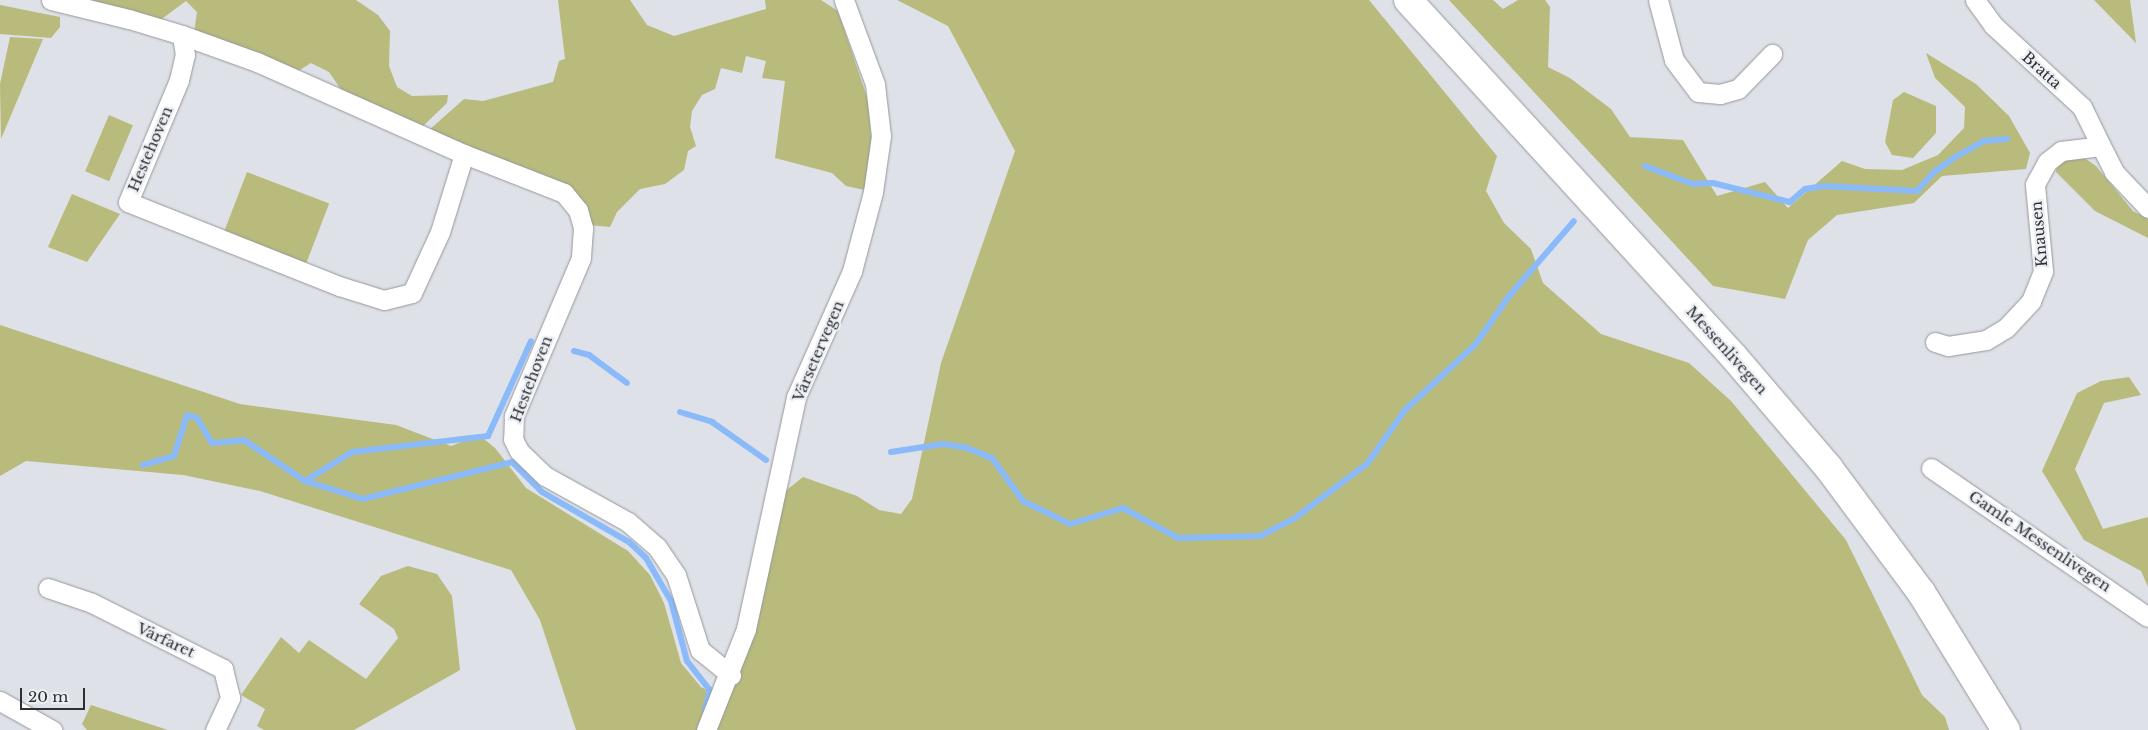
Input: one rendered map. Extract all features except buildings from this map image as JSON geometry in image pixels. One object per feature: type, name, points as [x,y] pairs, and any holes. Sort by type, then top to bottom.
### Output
[{"type":"main road","name":"Messenlivegen","points":[[1408,0],[1728,350],[1828,467],[1921,592],[2006,730]]},
{"type":"street","name":"Hestehoven","points":[[51,0],[182,35],[257,62],[464,154],[564,193],[578,210],[583,228],[581,258],[514,416],[519,451],[545,476],[628,522],[656,547],[676,575],[700,650],[731,676]]},
{"type":"street","name":"Vårsetervegen","points":[[706,730],[731,676],[758,583],[796,397],[852,271],[875,183],[881,136],[875,84],[844,0]]},
{"type":"street","points":[[1658,0],[1674,60],[1698,92],[1720,94],[1738,89],[1772,54]]},
{"type":"street","name":"Bratta","points":[[1975,0],[1993,26],[2082,108],[2102,146]]},
{"type":"street","name":"Hestehoven","points":[[182,35],[181,72],[128,202],[208,237],[339,286],[384,300],[406,298],[424,274],[464,154]]},
{"type":"street","points":[[2102,146],[2114,172],[2148,208]]},
{"type":"street","name":"Knausen","points":[[1935,342],[1948,346],[1986,340],[2006,328],[2031,301],[2043,271],[2035,208],[2040,172],[2061,151],[2102,146]]},
{"type":"street","name":"Gamle Messenlivegen","points":[[1931,468],[2148,617]]},
{"type":"street","name":"Vårfaret","points":[[48,588],[92,603],[223,669],[230,698],[215,730]]},
{"type":"street","points":[[0,701],[52,730]]},
{"type":"green space","points":[[68,0],[356,0],[378,15],[390,31],[389,66],[397,87],[412,96],[448,95],[447,103],[422,127],[344,94],[329,72],[311,63],[295,73],[194,33],[197,12],[186,1],[159,21]]},
{"type":"green space","points":[[558,0],[630,0],[647,25],[674,36],[766,9],[765,0],[821,0],[838,11],[868,100],[872,148],[865,190],[846,186],[832,173],[775,158],[785,81],[762,78],[766,61],[746,56],[742,73],[721,68],[715,89],[702,95],[692,111],[690,127],[696,146],[688,151],[684,170],[665,184],[640,189],[617,212],[610,227],[588,225],[577,204],[428,131],[464,99],[483,101],[553,82],[559,61],[565,59]]},
{"type":"green space","points":[[897,0],[1369,0],[1497,156],[1486,191],[1504,223],[1531,249],[1543,283],[1601,334],[1689,363],[1731,401],[1846,540],[1922,695],[1945,717],[1949,730],[576,730],[540,620],[511,570],[260,491],[183,475],[26,461],[0,476],[0,325],[240,404],[396,425],[451,446],[479,435],[495,448],[526,488],[628,551],[650,575],[664,603],[681,663],[701,687],[728,701],[756,619],[778,497],[803,477],[857,496],[879,510],[901,514],[912,499],[941,363],[1015,151],[948,26]]},
{"type":"green space","points":[[1449,0],[1493,0],[1503,9],[1518,0],[1545,0],[1550,7],[1548,67],[1570,78],[1611,109],[1630,137],[1683,140],[1717,196],[1765,182],[1788,208],[1842,161],[1865,169],[1902,170],[1938,155],[1964,128],[1965,107],[1935,78],[1926,53],[1976,84],[2009,116],[2030,153],[2026,169],[1942,176],[1914,203],[1837,215],[1808,240],[1785,299],[1713,286]]},
{"type":"green space","points":[[2094,0],[2130,0],[2136,43]]},
{"type":"green space","points":[[0,5],[60,17],[60,27],[51,38],[0,34]]},
{"type":"green space","points":[[10,37],[43,39],[1,139],[0,84]]},
{"type":"green space","points":[[1904,92],[1936,106],[1936,133],[1913,158],[1892,155],[1885,142],[1893,100]]},
{"type":"green space","points":[[109,115],[133,125],[109,181],[85,171]]},
{"type":"green space","points":[[2083,157],[2096,166],[2133,211],[2148,219],[2148,238],[2095,211],[2056,172],[2058,160]]},
{"type":"green space","points":[[247,172],[329,204],[305,266],[223,235]]},
{"type":"green space","points":[[72,194],[120,214],[87,262],[48,247]]},
{"type":"green space","points":[[2129,377],[2141,395],[2104,403],[2075,469],[2103,529],[2148,517],[2148,587],[2141,571],[2084,540],[2042,471],[2077,393],[2101,381]]},
{"type":"green space","points":[[408,566],[437,574],[452,596],[460,670],[354,730],[264,730],[257,726],[265,709],[241,695],[281,637],[299,653],[309,640],[366,679],[398,638],[394,629],[359,604],[381,576]]},
{"type":"green space","points":[[91,705],[168,730],[87,730],[82,724]]},
{"type":"waterway","points":[[1645,166],[1693,184],[1713,183],[1790,202],[1805,189],[1823,186],[1917,191],[1934,172],[1957,156],[1984,141],[2007,139]]},
{"type":"waterway","points":[[891,452],[943,444],[967,448],[992,458],[1023,501],[1070,524],[1123,508],[1178,538],[1260,536],[1295,518],[1367,464],[1405,410],[1475,345],[1509,296],[1574,221]]},
{"type":"waterway","points":[[143,465],[174,456],[187,415],[197,418],[212,443],[244,440],[305,481],[352,452],[488,436],[531,341]]},
{"type":"waterway","points":[[574,351],[589,355],[627,383]]},
{"type":"waterway","points":[[680,412],[712,422],[766,460]]},
{"type":"waterway","points":[[305,481],[363,499],[512,462],[542,492],[629,542],[646,558],[671,601],[687,661],[710,690],[705,709]]}]
